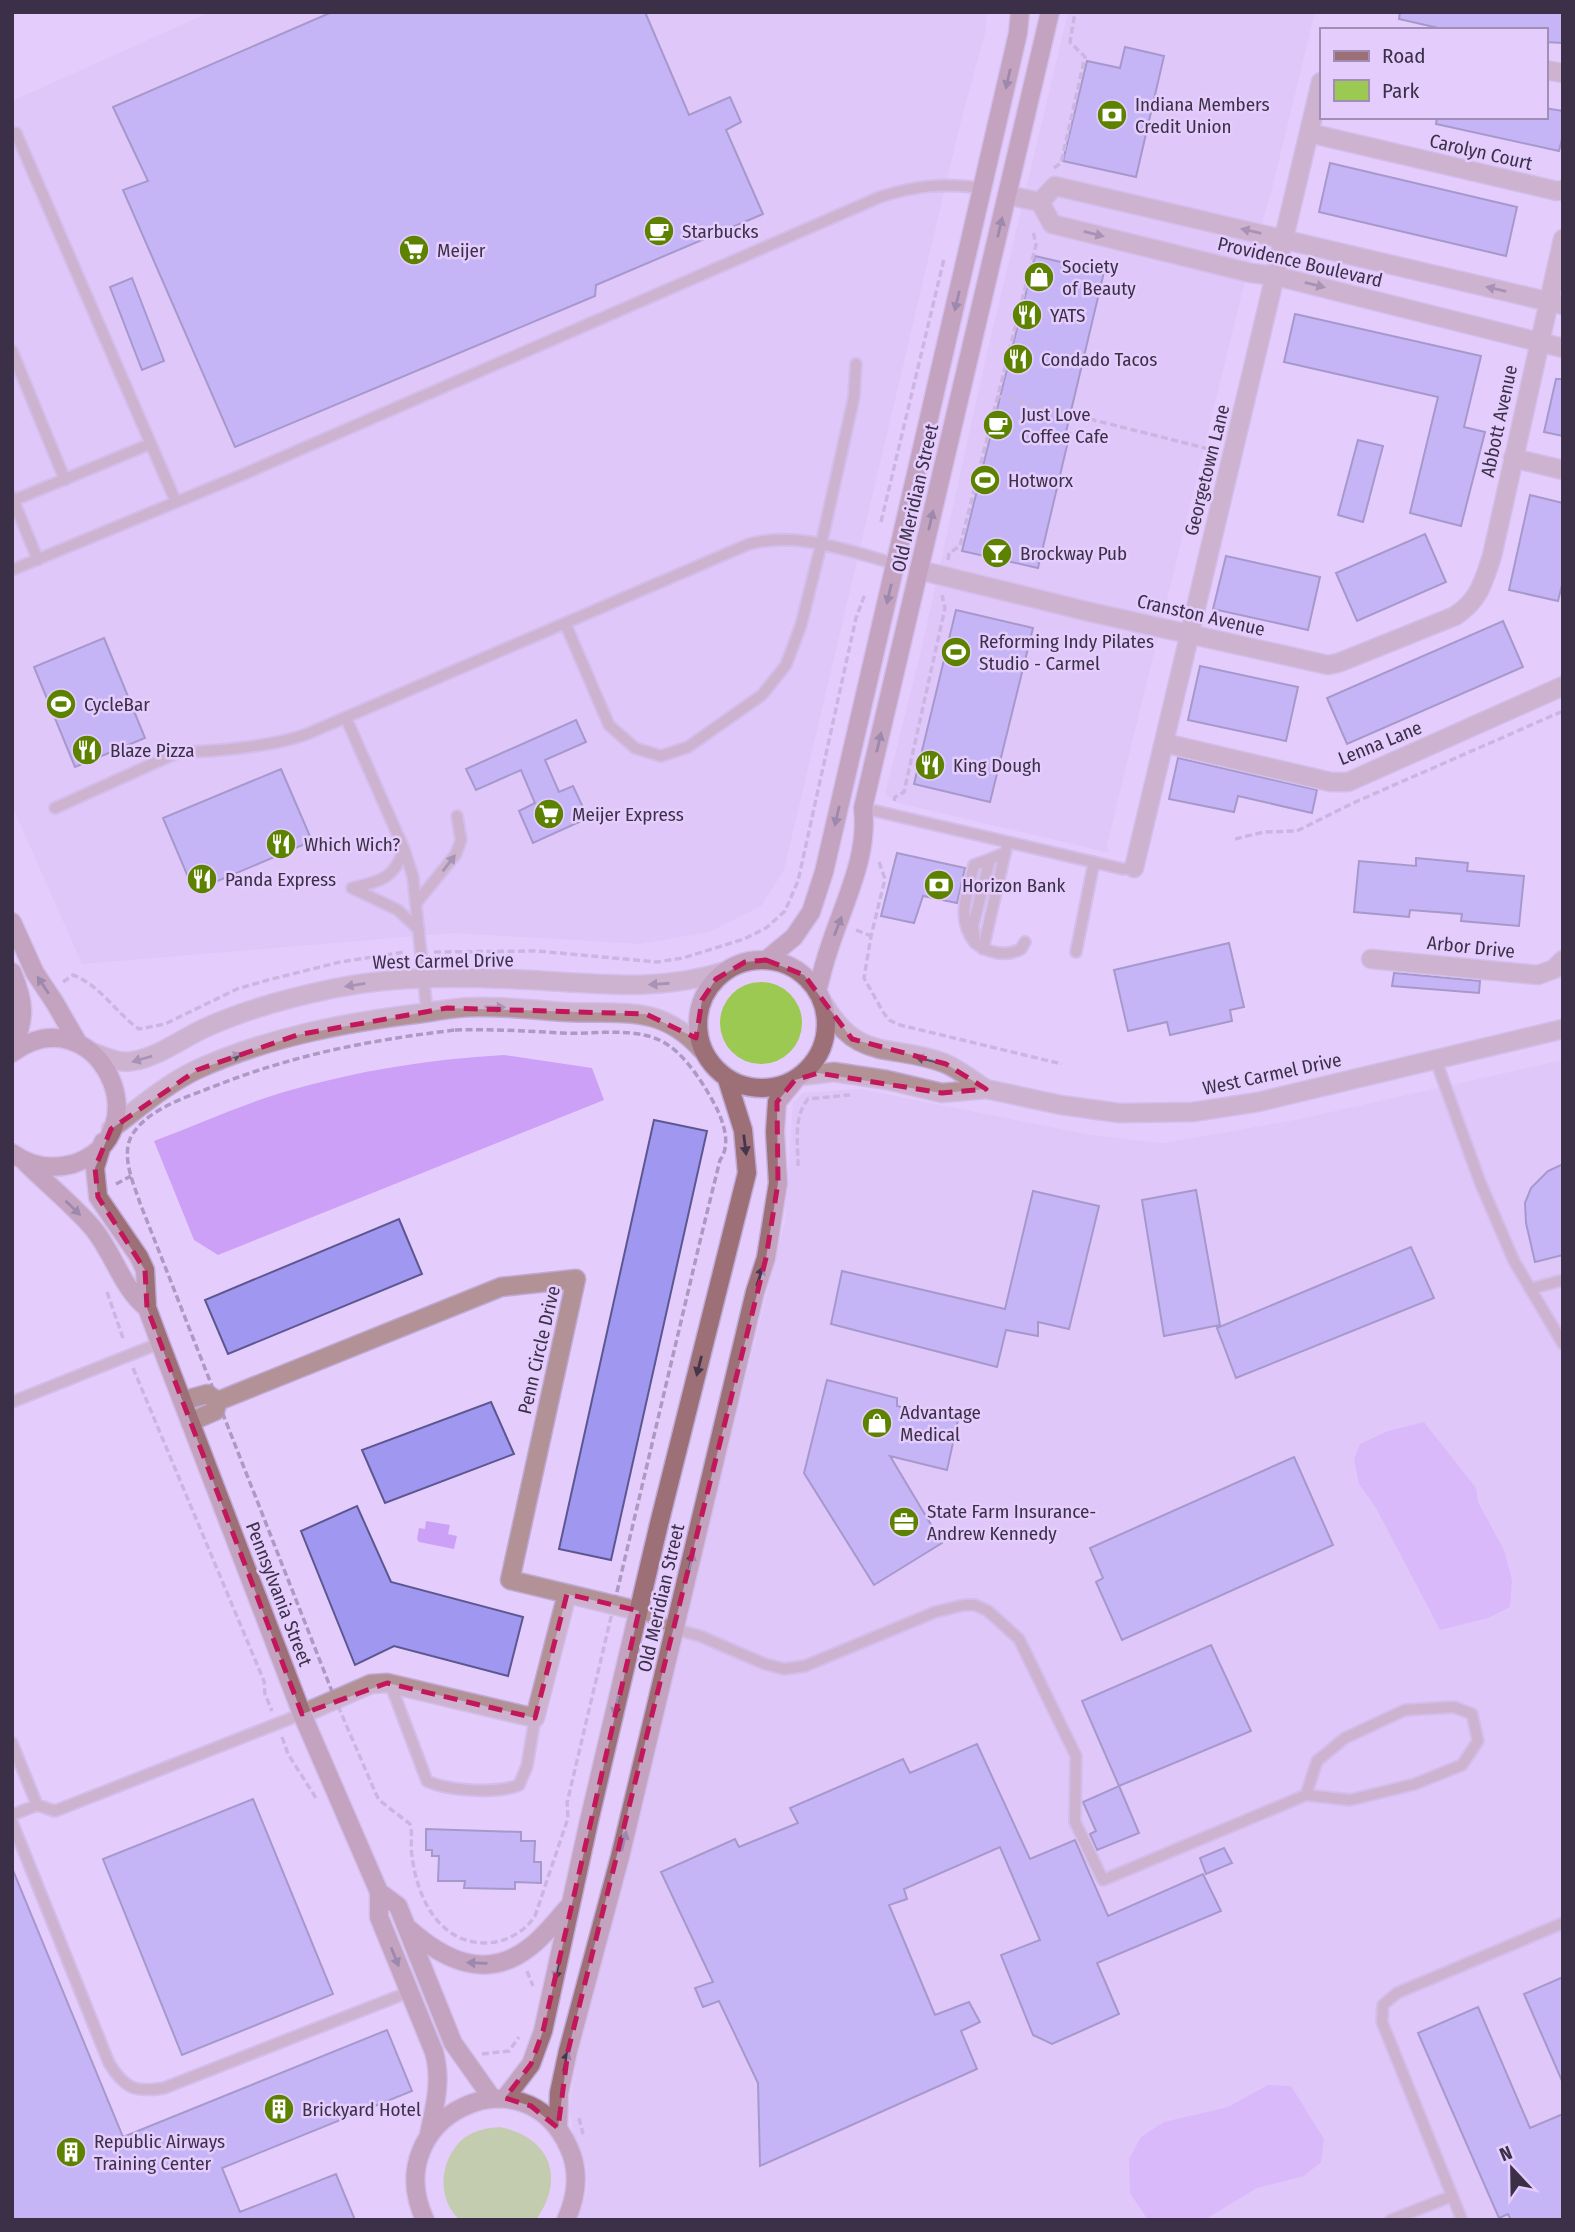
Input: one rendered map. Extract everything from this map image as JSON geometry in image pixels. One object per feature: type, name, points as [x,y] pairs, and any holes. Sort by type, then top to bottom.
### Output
[{"type":"main road","name":"Old Meridian Street","points":[[766,960],[794,937],[816,904],[983,188],[1018,33],[1020,12]]},
{"type":"main road","name":"Old Meridian Street","points":[[820,998],[829,947],[855,876],[865,826],[863,808],[1050,12]]},
{"type":"main road","points":[[12,922],[35,973],[85,1048]]},
{"type":"main road","points":[[766,960],[796,969],[820,998],[826,1030],[824,1044],[811,1067],[782,1086],[761,1088],[740,1085],[717,1071],[702,1050],[697,1025],[702,1000],[716,979],[745,962],[766,960]]},
{"type":"main road","points":[[12,972],[23,1003],[20,1030],[12,1051]]},
{"type":"main road","points":[[12,1051],[30,1042],[46,1039],[62,1040],[85,1048]]},
{"type":"main road","name":"Pennsylvania Street","points":[[85,1048],[109,1072],[115,1087],[116,1113],[95,1168],[98,1197],[145,1270],[147,1308],[160,1343],[302,1714],[379,1892],[379,1917],[437,2063],[438,2089],[429,2134]]},
{"type":"main road","name":"Old Meridian Street","points":[[558,2128],[563,2073],[620,1857],[755,1292],[768,1248],[778,1183],[775,1132],[777,1102],[798,1078]]},
{"type":"main road","name":"Old Meridian Street","points":[[498,2098],[523,2075],[536,2053],[544,2031],[639,1611],[747,1173],[743,1130],[727,1079]]},
{"type":"main road","points":[[16,1156],[47,1167],[70,1164],[85,1158],[107,1136]]},
{"type":"main road","name":"Pennsylvania Street","points":[[16,1156],[91,1226],[106,1245],[133,1296],[147,1308]]},
{"type":"main road","name":"Pennsylvania Street","points":[[379,1892],[398,1906],[453,2043],[498,2098]]},
{"type":"main road","points":[[404,1925],[428,1946],[453,1960],[494,1964],[527,1950],[544,1935],[571,1903]]},
{"type":"main road","points":[[425,2220],[416,2196],[415,2170],[429,2134],[441,2120],[456,2109],[472,2102],[498,2098],[531,2106],[558,2128],[573,2157],[576,2173],[574,2197],[566,2220]]},
{"type":"street","name":"Georgetown Lane","points":[[1134,868],[1320,86]]},
{"type":"street","name":"Carolyn Court","points":[[1309,133],[1557,191],[1563,190]]},
{"type":"street","name":"Providence Boulevard","points":[[1555,304],[1055,186],[1040,202],[1052,224],[1251,273],[1276,275],[1563,348]]},
{"type":"street","points":[[1007,195],[1040,202]]},
{"type":"street","name":"Abbott Avenue","points":[[1467,608],[1479,592],[1492,556],[1538,342],[1555,304],[1563,239]]},
{"type":"street","points":[[1513,458],[1563,470]]},
{"type":"street","name":"Cranston Avenue","points":[[919,570],[1328,665],[1418,632],[1467,608]]},
{"type":"street","name":"Lenna Lane","points":[[1164,743],[1331,782],[1349,782],[1563,686]]},
{"type":"street","name":"Arbor Drive","points":[[1371,959],[1538,975],[1554,970],[1563,960]]},
{"type":"street","name":"West Carmel Drive","points":[[85,1048],[130,1062],[150,1058],[206,1027],[279,1002],[339,987],[394,979],[660,985],[695,980],[726,971]]},
{"type":"street","name":"West Carmel Drive","points":[[820,998],[838,1025],[859,1042],[946,1064],[986,1089]]},
{"type":"street","points":[[107,1136],[159,1092],[197,1070],[233,1056],[307,1033],[447,1008],[646,1014],[678,1029],[702,1050]]},
{"type":"street","name":"West Carmel Drive","points":[[798,1078],[834,1072],[887,1080],[942,1093],[986,1089],[1061,1105],[1118,1113],[1193,1112],[1258,1102],[1563,1029]]},
{"type":"street","name":"Penn Circle Drive","points":[[218,1401],[501,1287],[576,1279],[510,1580],[639,1611]]},
{"type":"street","name":"Penn Circle Drive","points":[[182,1401],[207,1394],[218,1401]]},
{"type":"street","name":"Penn Circle Drive","points":[[190,1422],[215,1411],[218,1401]]},
{"type":"street","points":[[302,1714],[371,1684],[390,1683],[536,1718],[567,1594]]},
{"type":"lane","points":[[16,133],[176,502]]},
{"type":"lane","points":[[12,570],[176,502],[880,197],[929,184],[983,188]]},
{"type":"lane","points":[[12,351],[65,480]]},
{"type":"lane","points":[[565,623],[609,725],[635,748],[661,755],[675,753],[698,741],[762,695],[786,665],[793,649],[821,545],[854,397],[856,364]]},
{"type":"lane","points":[[38,559],[13,500],[150,444]]},
{"type":"lane","points":[[55,808],[179,752],[199,752],[293,739],[749,544],[781,538],[896,564]]},
{"type":"lane","points":[[346,718],[404,849],[413,877],[427,1012]]},
{"type":"lane","points":[[863,808],[1007,847],[1123,869],[1134,868]]},
{"type":"lane","points":[[417,902],[456,854],[461,840],[457,816]]},
{"type":"lane","points":[[979,946],[973,926],[990,859],[1007,847]]},
{"type":"lane","points":[[979,946],[1007,847]]},
{"type":"lane","points":[[404,849],[397,868],[376,883],[352,888],[398,910],[419,930]]},
{"type":"lane","points":[[1076,952],[1094,862]]},
{"type":"lane","points":[[979,946],[1008,954],[1021,949],[1025,942]]},
{"type":"lane","points":[[1435,1058],[1480,1182],[1514,1261],[1558,1329],[1563,1345]]},
{"type":"lane","points":[[1530,1289],[1563,1280]]},
{"type":"lane","points":[[12,1402],[160,1343]]},
{"type":"lane","points":[[639,1611],[675,1629],[701,1636],[765,1664],[784,1669],[805,1666],[935,1612],[964,1605],[975,1605],[988,1611],[1019,1639],[1076,1756],[1075,1822],[1102,1880],[1306,1795],[1350,1800],[1415,1784],[1462,1765],[1478,1741],[1472,1714],[1454,1707],[1405,1710],[1345,1738],[1317,1761],[1306,1795]]},
{"type":"lane","points":[[390,1683],[427,1781],[438,1787],[505,1791],[519,1785],[527,1766],[536,1718]]},
{"type":"lane","points":[[12,1815],[37,1805],[55,1811],[302,1714]]},
{"type":"lane","points":[[12,1743],[37,1805]]},
{"type":"lane","points":[[12,1822],[109,2063],[119,2080],[132,2088],[148,2091],[164,2088],[409,1992]]},
{"type":"lane","points":[[1462,2220],[1382,2022],[1383,2005],[1397,1993],[1563,1923]]},
{"type":"lane","points":[[1391,2220],[1452,2196]]},
{"type":"path","points":[[1049,172],[1060,163],[1085,57],[1070,42],[1075,12]]},
{"type":"path","points":[[950,553],[960,546],[1036,245],[1032,232]]},
{"type":"path","points":[[881,522],[946,250]]},
{"type":"path","points":[[998,396],[1232,454]]},
{"type":"path","points":[[895,797],[904,792],[945,608],[940,590]]},
{"type":"path","points":[[657,962],[709,951],[744,939],[776,920],[791,900],[798,881],[856,618],[865,594]]},
{"type":"path","points":[[1235,839],[1264,832],[1297,831],[1353,803],[1563,711]]},
{"type":"path","points":[[877,858],[885,880],[864,968],[867,986],[889,1020],[900,1025],[1062,1064]]},
{"type":"path","points":[[853,929],[871,936]]},
{"type":"path","points":[[73,975],[93,986],[111,1005]]},
{"type":"path","points":[[897,1035],[900,1025]]},
{"type":"path","points":[[137,1027],[138,1037]]},
{"type":"path","points":[[218,1401],[131,1175],[127,1150],[134,1131],[153,1115],[181,1100],[278,1062],[406,1036],[480,1030],[648,1036],[668,1044],[709,1094],[725,1130],[725,1153],[720,1160],[701,1237],[567,1803],[568,1818],[535,1916],[509,1938]]},
{"type":"path","points":[[798,1178],[798,1122],[801,1108],[808,1099],[857,1094]]},
{"type":"path","points":[[107,1189],[131,1175]]},
{"type":"path","points":[[104,1284],[119,1321],[127,1355],[264,1681],[265,1694],[288,1754],[321,1806]]},
{"type":"path","points":[[526,1969],[533,1989]]},
{"type":"path","points":[[478,2054],[509,2051],[522,2033]]},
{"type":"highlighted area","points":[[766,960],[804,975],[852,1039],[946,1064],[986,1089],[942,1093],[818,1073],[795,1080],[777,1102],[778,1183],[766,1258],[568,2051],[558,2128],[531,2106],[505,2098],[531,2064],[543,2031],[639,1611],[567,1594],[535,1718],[387,1683],[302,1714],[147,1308],[145,1270],[98,1197],[95,1168],[111,1129],[197,1070],[297,1035],[447,1008],[646,1014],[696,1038],[702,1000],[716,979],[745,962]]},
{"type":"shaded area","points":[[210,12],[987,12],[986,29],[959,129],[784,870],[761,906],[709,932],[641,944],[454,933],[82,964],[12,806],[12,101]]},
{"type":"shaded area","points":[[1068,12],[1315,12],[1272,189],[1243,289],[1107,845],[1110,853],[898,803],[885,794],[920,655],[987,353]]},
{"type":"shaded area","points":[[504,1055],[592,1068],[604,1100],[218,1255],[194,1240],[154,1141],[251,1103],[338,1078],[393,1067]]},
{"type":"shaded area","points":[[1563,1060],[1563,2220],[577,2220],[587,2193],[587,2168],[574,2136],[569,2109],[577,2057],[785,1221],[793,1102],[803,1093],[861,1089],[1091,1135],[1163,1143],[1295,1120]]},
{"type":"shaded area","points":[[1424,1422],[1476,1488],[1478,1502],[1504,1550],[1512,1580],[1510,1607],[1488,1618],[1440,1630],[1376,1508],[1359,1484],[1354,1459],[1360,1444],[1388,1431]]},
{"type":"shaded area","points":[[426,1521],[450,1525],[448,1534],[457,1536],[454,1549],[419,1542],[419,1528],[425,1529]]},
{"type":"shaded area","points":[[1268,2085],[1291,2086],[1324,2139],[1321,2162],[1304,2176],[1257,2188],[1204,2220],[1148,2220],[1130,2193],[1129,2159],[1141,2137],[1164,2122],[1228,2107]]},
{"type":"green space","points":[[761,982],[777,985],[790,994],[799,1007],[802,1023],[799,1039],[790,1052],[777,1061],[761,1064],[745,1061],[732,1052],[723,1039],[720,1023],[723,1007],[732,994],[745,985]]},
{"type":"green space","points":[[500,2127],[517,2132],[541,2150],[551,2175],[545,2204],[536,2220],[460,2220],[452,2211],[444,2190],[450,2156],[468,2135]]},
{"type":"building","name":"Meijer","points":[[332,12],[645,12],[689,115],[730,97],[741,122],[726,130],[763,214],[596,285],[595,296],[235,447],[123,190],[148,181],[113,107]]},
{"type":"building","points":[[1400,12],[1563,12],[1563,43],[1547,42],[1547,28],[1438,28],[1399,19]]},
{"type":"building","name":"Indiana Members Credit Union","points":[[1125,47],[1164,56],[1136,177],[1063,161],[1087,61],[1120,68]]},
{"type":"building","points":[[1547,108],[1563,111],[1563,135],[1559,151],[1436,124],[1437,119],[1547,119]]},
{"type":"building","points":[[1330,163],[1517,207],[1506,256],[1319,212]]},
{"type":"building","points":[[1035,256],[1104,272],[1066,432],[1070,433],[1038,568],[962,551]]},
{"type":"building","points":[[132,278],[164,361],[142,370],[110,287]]},
{"type":"building","points":[[1295,314],[1481,356],[1464,427],[1485,432],[1461,526],[1410,513],[1438,397],[1284,362]]},
{"type":"building","points":[[1556,379],[1563,379],[1563,436],[1544,432]]},
{"type":"building","points":[[1358,440],[1383,446],[1363,522],[1338,515]]},
{"type":"building","points":[[1530,495],[1563,503],[1563,581],[1558,601],[1509,590]]},
{"type":"building","points":[[1425,534],[1446,582],[1357,621],[1336,573]]},
{"type":"building","points":[[1226,556],[1320,577],[1308,630],[1213,609]]},
{"type":"building","points":[[956,610],[1033,628],[990,802],[914,784]]},
{"type":"building","points":[[1503,621],[1523,667],[1347,744],[1327,698]]},
{"type":"building","points":[[104,638],[145,738],[75,767],[34,667]]},
{"type":"building","points":[[1200,666],[1298,687],[1286,741],[1188,720]]},
{"type":"building","points":[[576,720],[586,742],[545,760],[559,792],[573,786],[588,818],[533,843],[519,811],[535,803],[521,770],[476,790],[466,769]]},
{"type":"building","points":[[1178,758],[1317,790],[1312,813],[1238,796],[1234,812],[1169,799]]},
{"type":"building","points":[[281,769],[312,841],[194,891],[163,818]]},
{"type":"building","name":"Horizon Bank","points":[[897,853],[965,868],[957,903],[923,896],[914,923],[881,916]]},
{"type":"building","points":[[1416,858],[1468,863],[1467,871],[1524,876],[1519,926],[1461,921],[1462,914],[1410,910],[1409,917],[1354,912],[1359,861],[1416,866]]},
{"type":"building","points":[[1229,943],[1244,1007],[1230,1010],[1232,1021],[1170,1035],[1167,1022],[1128,1031],[1114,970]]},
{"type":"building","points":[[1394,973],[1480,981],[1479,993],[1392,986]]},
{"type":"building","points":[[654,1120],[707,1131],[611,1560],[559,1549]]},
{"type":"building","points":[[1563,1164],[1563,1255],[1535,1262],[1526,1223],[1525,1203],[1531,1188],[1548,1171]]},
{"type":"building","points":[[1196,1190],[1220,1325],[1164,1336],[1142,1200]]},
{"type":"building","points":[[1033,1191],[1099,1206],[1069,1329],[1038,1322],[1038,1336],[1006,1330],[997,1367],[831,1324],[842,1271],[1005,1309]]},
{"type":"building","points":[[399,1219],[422,1274],[228,1354],[205,1300]]},
{"type":"building","points":[[1411,1247],[1434,1298],[1236,1378],[1217,1328]]},
{"type":"building","points":[[827,1380],[897,1398],[897,1406],[958,1420],[947,1470],[890,1456],[942,1543],[874,1585],[804,1473]]},
{"type":"building","points":[[491,1402],[514,1454],[385,1503],[362,1450]]},
{"type":"building","points":[[1294,1457],[1333,1545],[1122,1640],[1096,1582],[1103,1578],[1090,1548]]},
{"type":"building","points":[[357,1506],[391,1582],[523,1617],[508,1676],[394,1646],[355,1665],[301,1531]]},
{"type":"building","points":[[1211,1645],[1251,1731],[1119,1786],[1082,1701]]},
{"type":"building","points":[[977,1744],[1030,1859],[1075,1840],[1108,1916],[1203,1874],[1221,1911],[1097,1963],[1119,2014],[1052,2044],[1033,2035],[1001,1955],[1040,1940],[1000,1847],[904,1889],[907,1899],[889,1905],[935,2015],[969,2002],[980,2022],[961,2031],[977,2069],[760,2166],[758,2083],[719,2001],[703,2007],[695,1988],[713,1982],[661,1872],[735,1839],[739,1847],[798,1823],[790,1808],[903,1759],[910,1773]]},
{"type":"building","points":[[1119,1786],[1139,1833],[1097,1850],[1090,1834],[1096,1831],[1083,1802]]},
{"type":"building","points":[[253,1799],[333,1994],[182,2055],[103,1859]]},
{"type":"building","points":[[426,1829],[521,1832],[521,1841],[535,1841],[534,1862],[541,1862],[541,1883],[515,1882],[515,1889],[464,1888],[465,1881],[438,1881],[439,1856],[432,1856],[432,1850],[426,1850]]},
{"type":"building","points":[[1224,1848],[1232,1863],[1206,1874],[1200,1858]]},
{"type":"building","points":[[12,1868],[123,2137],[387,2030],[412,2091],[222,2168],[240,2212],[336,2174],[355,2220],[12,2220]]},
{"type":"building","points":[[1563,1977],[1563,2083],[1524,1994]]},
{"type":"building","points":[[1478,2007],[1530,2128],[1563,2114],[1563,2220],[1511,2220],[1508,2214],[1499,2218],[1418,2033]]},
{"type":"place","name":"Indiana Members Credit Union","points":[[1112,115]]},
{"type":"place","name":"Starbucks","points":[[659,231]]},
{"type":"place","name":"Meijer","points":[[414,250]]},
{"type":"place","name":"Society of Beauty","points":[[1039,277]]},
{"type":"place","name":"YATS","points":[[1027,315]]},
{"type":"place","name":"Condado Tacos","points":[[1018,359]]},
{"type":"place","name":"Just Love Coffee Cafe","points":[[998,425]]},
{"type":"place","name":"Hotworx","points":[[985,480]]},
{"type":"place","name":"Brockway Pub","points":[[997,553]]},
{"type":"place","name":"Reforming Indy Pilates Studio - Carmel","points":[[956,652]]},
{"type":"place","name":"CycleBar","points":[[61,704]]},
{"type":"place","name":"Blaze Pizza","points":[[87,750]]},
{"type":"place","name":"King Dough","points":[[930,765]]},
{"type":"place","name":"Meijer Express","points":[[549,814]]},
{"type":"place","name":"Which Wich?","points":[[281,844]]},
{"type":"place","name":"Panda Express","points":[[202,879]]},
{"type":"place","name":"Horizon Bank","points":[[939,885]]},
{"type":"place","name":"Advantage Medical","points":[[877,1423]]},
{"type":"place","name":"State Farm Insurance- Andrew Kennedy","points":[[904,1522]]},
{"type":"place","name":"Brickyard Hotel","points":[[279,2109]]},
{"type":"place","name":"Republic Airways Training Center","points":[[71,2152]]}]
